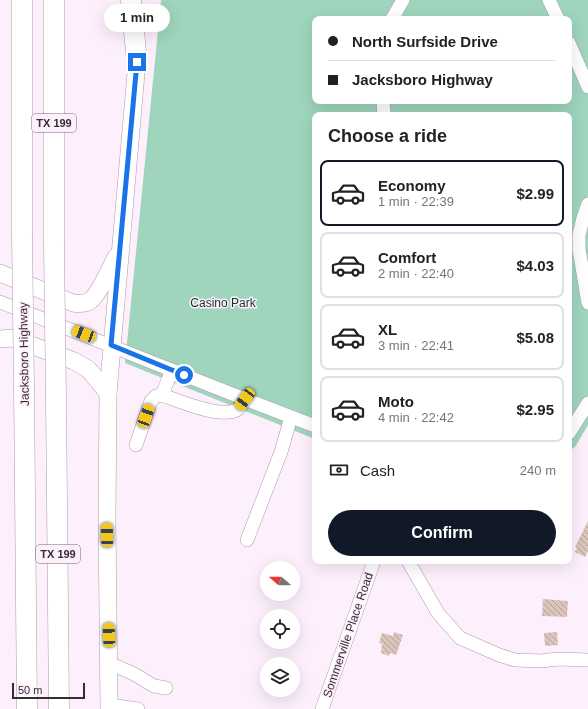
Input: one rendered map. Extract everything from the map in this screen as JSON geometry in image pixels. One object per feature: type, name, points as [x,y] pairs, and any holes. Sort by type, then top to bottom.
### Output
[{"type":"highway","name":"Jacksboro Highway","points":[[22,0],[22,234],[27,709]]},
{"type":"highway","name":"TX 199","points":[[54,0],[54,247],[59,709]]},
{"type":"highway","points":[[131,0],[137,62]]},
{"type":"main road","points":[[109,707],[107,521],[108,393],[111,345],[137,62]]},
{"type":"main road","points":[[0,273],[73,303],[82,304],[91,300],[97,292],[120,249]]},
{"type":"main road","points":[[0,339],[12,338],[74,361],[88,369],[108,393]]},
{"type":"street","points":[[394,16],[403,0]]},
{"type":"street","points":[[549,0],[557,16]]},
{"type":"street","points":[[572,50],[588,87]]},
{"type":"street","points":[[588,204],[579,236],[579,250],[588,303]]},
{"type":"street","points":[[0,302],[312,425]]},
{"type":"street","points":[[162,395],[172,370]]},
{"type":"street","points":[[211,411],[221,389]]},
{"type":"street","points":[[136,445],[151,401],[156,396],[162,395],[204,410],[226,413],[238,409],[245,399]]},
{"type":"street","points":[[572,429],[588,403]]},
{"type":"street","points":[[247,540],[281,452],[291,417]]},
{"type":"street","name":"Sommerville Place Road","points":[[322,709],[373,564]]},
{"type":"street","points":[[410,564],[438,613],[460,638],[498,655],[515,660],[540,662],[558,659],[588,660]]},
{"type":"street","points":[[109,663],[134,674],[154,686],[166,688]]},
{"type":"street","points":[[109,707],[138,709]]},
{"type":"green space","name":"Casino Park","points":[[161,0],[588,0],[588,425],[575,447],[572,449],[572,112],[312,112],[312,438],[125,363]]},
{"type":"building","points":[[588,521],[588,551],[585,557],[575,552],[577,547],[575,547]]},
{"type":"building","points":[[543,599],[568,601],[567,617],[542,616]]},
{"type":"building","points":[[394,632],[403,635],[396,655],[390,653],[389,656],[381,653],[382,644],[379,643],[382,633],[393,636]]},
{"type":"building","points":[[557,632],[558,645],[545,646],[544,633]]},
{"type":"route","points":[[137,62],[111,345],[184,375]]}]
